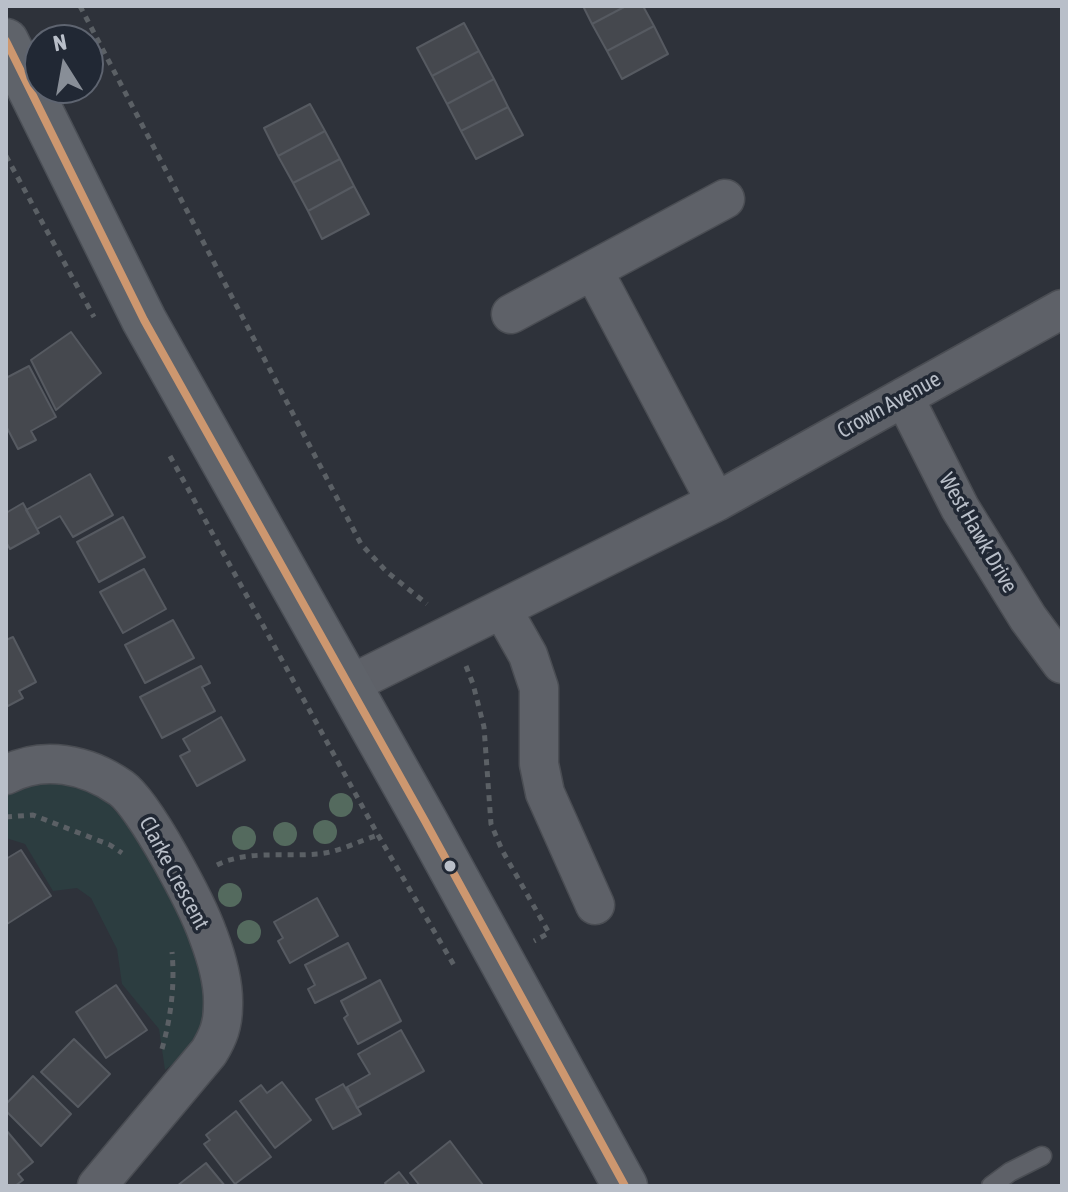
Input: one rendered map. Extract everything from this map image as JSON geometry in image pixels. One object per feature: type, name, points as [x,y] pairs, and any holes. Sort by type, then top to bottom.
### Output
[{"type":"main road","points":[[6,41],[144,320],[625,1186]]},
{"type":"street","points":[[511,314],[725,199]]},
{"type":"street","points":[[593,270],[716,502]]},
{"type":"street","name":"Crown Avenue","points":[[349,685],[716,502],[1062,309]]},
{"type":"street","name":"West Hawk Drive","points":[[904,397],[960,508],[1028,618],[1062,664]]},
{"type":"street","points":[[502,609],[528,655],[539,688],[539,764],[545,793],[595,905]]},
{"type":"street","name":"Clarke Crescent","points":[[6,775],[19,767],[53,763],[89,771],[123,789],[148,820],[182,881],[208,933],[220,981],[224,1005],[221,1030],[209,1052],[97,1186]]},
{"type":"lane","points":[[991,1186],[1010,1172],[1042,1156]]},
{"type":"path","points":[[80,6],[361,544],[387,572],[436,612],[452,634],[473,684],[484,727],[491,824],[502,850],[549,933]]},
{"type":"path","points":[[6,156],[95,320]]},
{"type":"path","points":[[164,445],[378,835],[321,854],[227,859],[182,881]]},
{"type":"path","points":[[6,817],[33,815],[110,845],[131,860]]},
{"type":"path","points":[[171,1095],[152,1080],[168,1028],[174,977],[172,950]]},
{"type":"shaded area","points":[[43,781],[83,789],[105,801],[120,816],[164,886],[193,940],[202,968],[206,996],[202,1023],[189,1048],[165,1070],[159,1029],[122,984],[117,949],[91,898],[77,888],[53,891],[25,844],[6,838],[6,793]]},
{"type":"building","points":[[583,6],[626,6],[592,24]]},
{"type":"building","points":[[626,6],[643,6],[654,26],[607,51],[592,24]]},
{"type":"building","points":[[464,23],[479,51],[432,76],[417,48]]},
{"type":"building","points":[[654,26],[668,54],[622,79],[607,51]]},
{"type":"building","points":[[479,51],[494,79],[447,104],[432,76]]},
{"type":"building","points":[[494,79],[508,107],[461,131],[447,104]]},
{"type":"building","points":[[310,104],[325,131],[278,156],[264,128]]},
{"type":"building","points":[[508,107],[523,135],[476,159],[461,131]]},
{"type":"building","points":[[325,131],[340,159],[293,183],[278,156]]},
{"type":"building","points":[[340,159],[354,186],[308,211],[293,183]]},
{"type":"building","points":[[354,186],[369,214],[322,239],[308,211]]},
{"type":"building","points":[[71,332],[101,373],[56,410],[31,360]]},
{"type":"building","points":[[29,366],[56,417],[31,431],[36,440],[18,449],[6,426],[6,378]]},
{"type":"building","points":[[90,474],[113,515],[73,537],[60,516],[37,529],[26,510]]},
{"type":"building","points":[[23,503],[39,533],[10,549],[6,542],[6,513]]},
{"type":"building","points":[[123,517],[145,557],[99,582],[77,542]]},
{"type":"building","points":[[144,569],[166,609],[123,633],[100,592]]},
{"type":"building","points":[[173,620],[194,658],[145,683],[125,645]]},
{"type":"building","points":[[13,637],[36,682],[19,691],[23,698],[6,707],[6,640]]},
{"type":"building","points":[[201,666],[210,683],[202,687],[215,711],[162,738],[140,697]]},
{"type":"building","points":[[221,717],[245,760],[197,786],[180,756],[190,751],[183,739]]},
{"type":"building","points":[[21,850],[51,896],[7,924],[6,859]]},
{"type":"building","points":[[317,898],[338,936],[290,963],[278,941],[283,938],[274,922]]},
{"type":"building","points":[[348,943],[366,978],[315,1003],[308,989],[315,985],[305,965]]},
{"type":"building","points":[[380,980],[401,1021],[358,1044],[344,1018],[348,1015],[341,1001]]},
{"type":"building","points":[[116,985],[147,1030],[106,1058],[76,1012]]},
{"type":"building","points":[[401,1030],[424,1071],[357,1108],[347,1087],[370,1074],[358,1054]]},
{"type":"building","points":[[74,1039],[110,1074],[78,1107],[41,1072]]},
{"type":"building","points":[[33,1076],[71,1114],[41,1146],[6,1111],[6,1104]]},
{"type":"building","points":[[282,1082],[311,1120],[275,1148],[240,1101],[261,1085],[267,1093]]},
{"type":"building","points":[[343,1084],[361,1114],[333,1129],[316,1099]]},
{"type":"building","points":[[236,1111],[271,1157],[235,1184],[204,1144],[210,1140],[206,1135]]},
{"type":"building","points":[[6,1130],[33,1162],[18,1174],[23,1180],[15,1186],[6,1186]]},
{"type":"building","points":[[450,1141],[482,1186],[420,1186],[410,1173]]},
{"type":"building","points":[[206,1163],[225,1186],[177,1186]]},
{"type":"building","points":[[399,1172],[410,1186],[387,1186],[385,1183]]},
{"type":"transit line","points":[[6,41],[144,320],[625,1186]]}]
